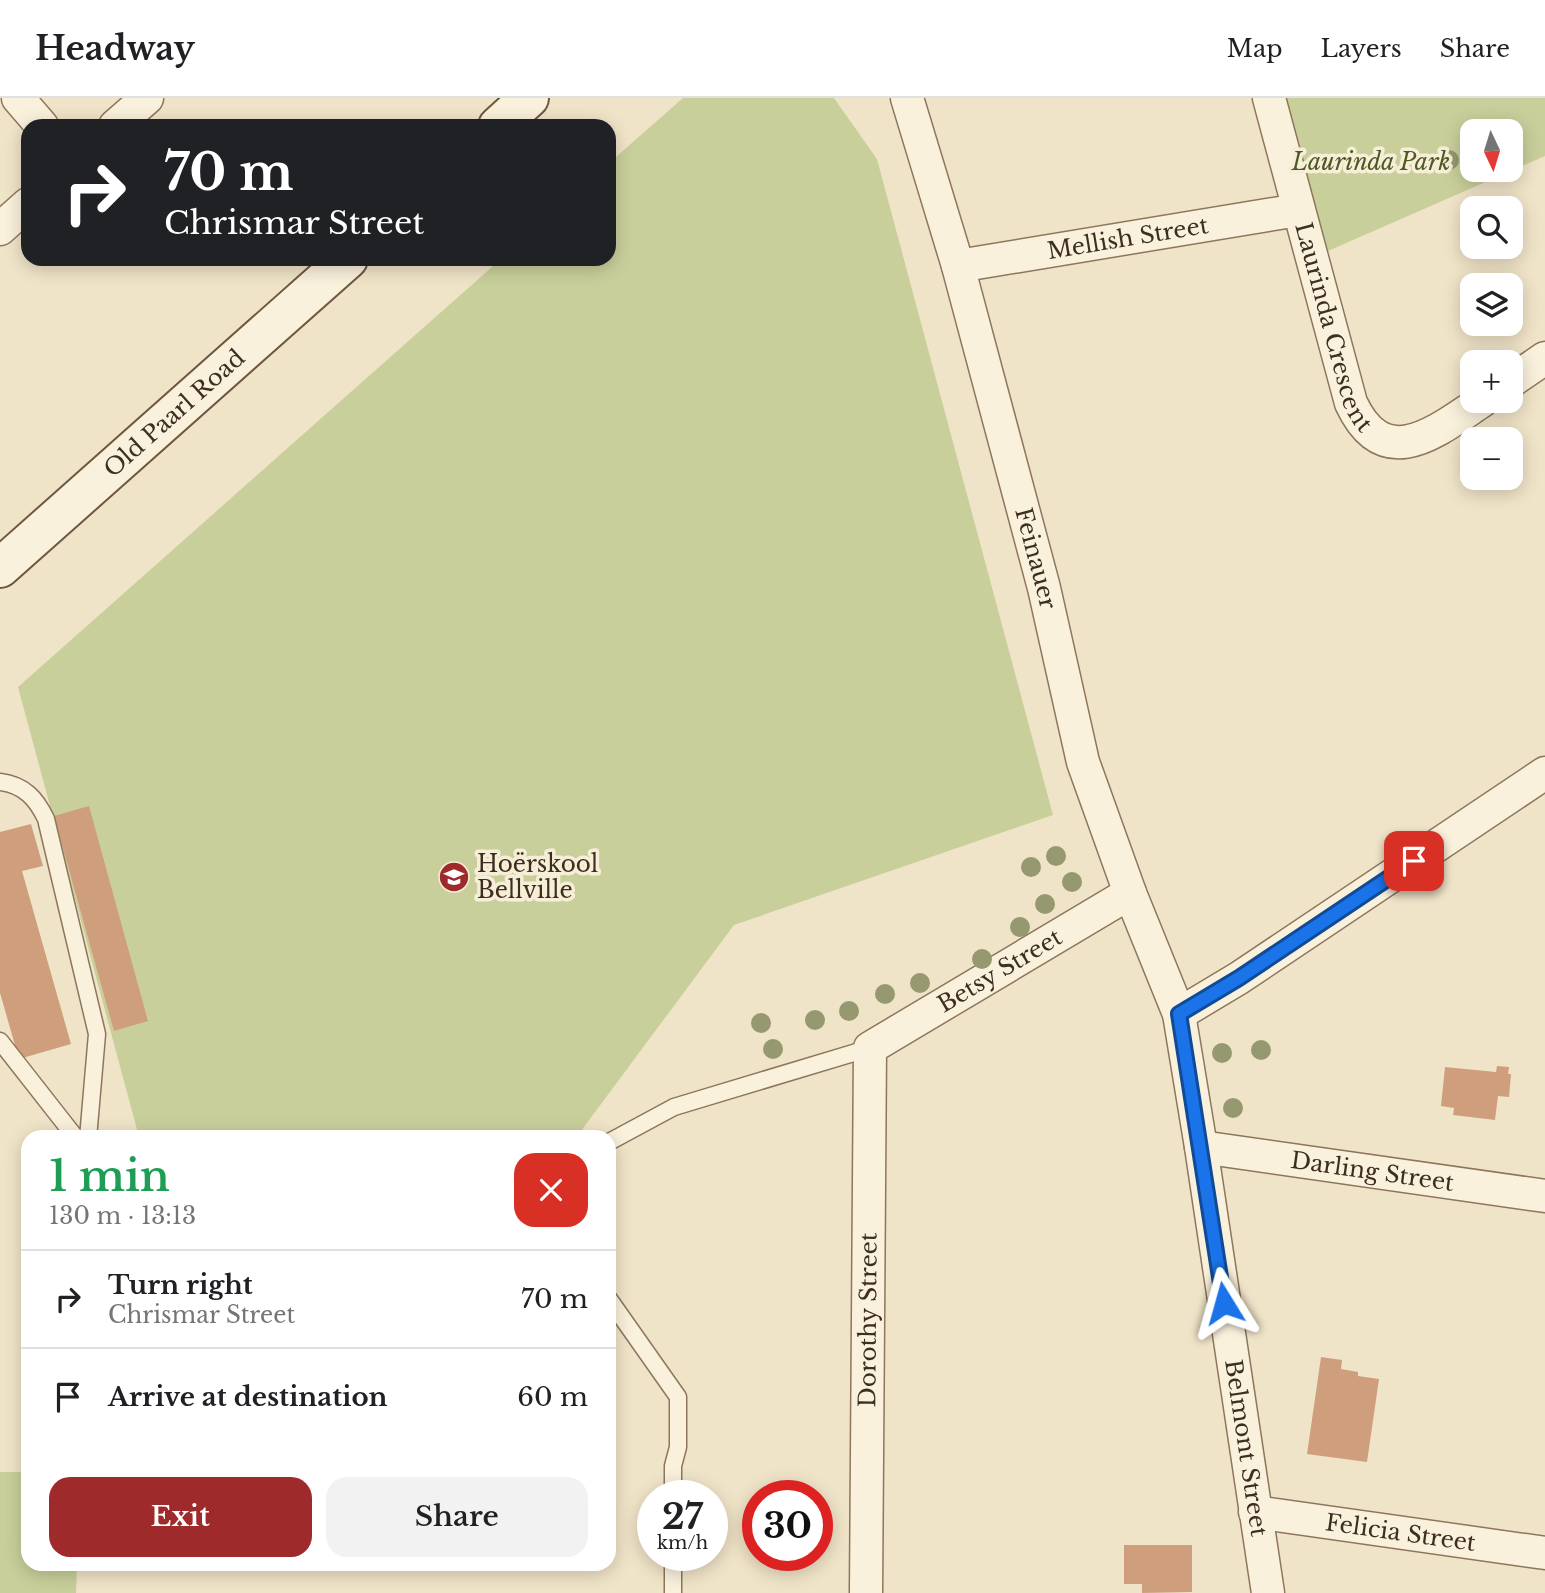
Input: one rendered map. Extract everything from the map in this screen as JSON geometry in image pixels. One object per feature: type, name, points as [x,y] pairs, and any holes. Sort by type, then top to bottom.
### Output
[{"type":"main road","points":[[506,119],[529,98]]},
{"type":"main road","name":"Old Paarl Road","points":[[0,568],[340,266]]},
{"type":"street","points":[[18,98],[36,119]]},
{"type":"street","points":[[123,119],[147,98]]},
{"type":"street","name":"Feinauer","points":[[907,98],[958,266],[1044,588],[1083,762],[1130,893],[1179,1014]]},
{"type":"street","name":"Laurinda Crescent","points":[[1269,98],[1351,403],[1364,425],[1386,439],[1417,441],[1431,436],[1465,413]]},
{"type":"street","points":[[0,229],[21,210]]},
{"type":"street","name":"Mellish Street","points":[[958,266],[1298,210]]},
{"type":"street","points":[[1523,373],[1545,358]]},
{"type":"street","points":[[1179,1014],[1239,978],[1545,773]]},
{"type":"street","name":"Betsy Street","points":[[870,1048],[1130,893]]},
{"type":"street","name":"Belmont Street","points":[[1179,1014],[1268,1593]]},
{"type":"street","name":"Dorothy Street","points":[[866,1593],[870,1048]]},
{"type":"street","name":"Darling Street","points":[[1201,1147],[1545,1196]]},
{"type":"street","name":"Felicia Street","points":[[1255,1512],[1545,1553]]},
{"type":"lane","points":[[0,782],[19,786],[31,794],[46,819],[97,1034],[89,1130]]},
{"type":"lane","points":[[0,1041],[70,1130]]},
{"type":"lane","points":[[616,1138],[674,1107],[870,1048]]},
{"type":"lane","points":[[616,1309],[678,1397],[678,1447],[673,1480]]},
{"type":"lane","points":[[673,1571],[673,1593]]},
{"type":"green space","name":"Hoërskool Bellville","points":[[683,98],[834,98],[877,159],[1053,815],[734,925],[582,1130],[137,1130],[18,687],[493,266],[616,266],[616,157]]},
{"type":"green space","name":"Laurinda Park","points":[[1286,98],[1545,98],[1545,156],[1523,166],[1523,119],[1460,119],[1460,182],[1486,182],[1328,251]]},
{"type":"green space","points":[[0,1472],[21,1472],[21,1571],[77,1571],[76,1593],[0,1593]]},
{"type":"building","points":[[89,806],[148,1021],[114,1031],[54,816]]},
{"type":"building","points":[[31,824],[43,866],[22,871],[71,1044],[19,1059],[0,993],[0,832]]},
{"type":"building","points":[[1497,1066],[1509,1067],[1508,1074],[1511,1074],[1509,1097],[1498,1096],[1495,1120],[1453,1115],[1454,1108],[1441,1106],[1445,1067],[1496,1072]]},
{"type":"building","points":[[1321,1357],[1342,1360],[1341,1369],[1358,1372],[1358,1376],[1379,1379],[1367,1462],[1307,1454]]},
{"type":"building","points":[[1124,1545],[1192,1545],[1192,1592],[1142,1593],[1142,1584],[1124,1584]]},
{"type":"place","name":"Hoërskool Bellville","points":[[454,877]]},
{"type":"route","points":[[1224,1303],[1179,1014],[1239,978],[1414,861]]}]
